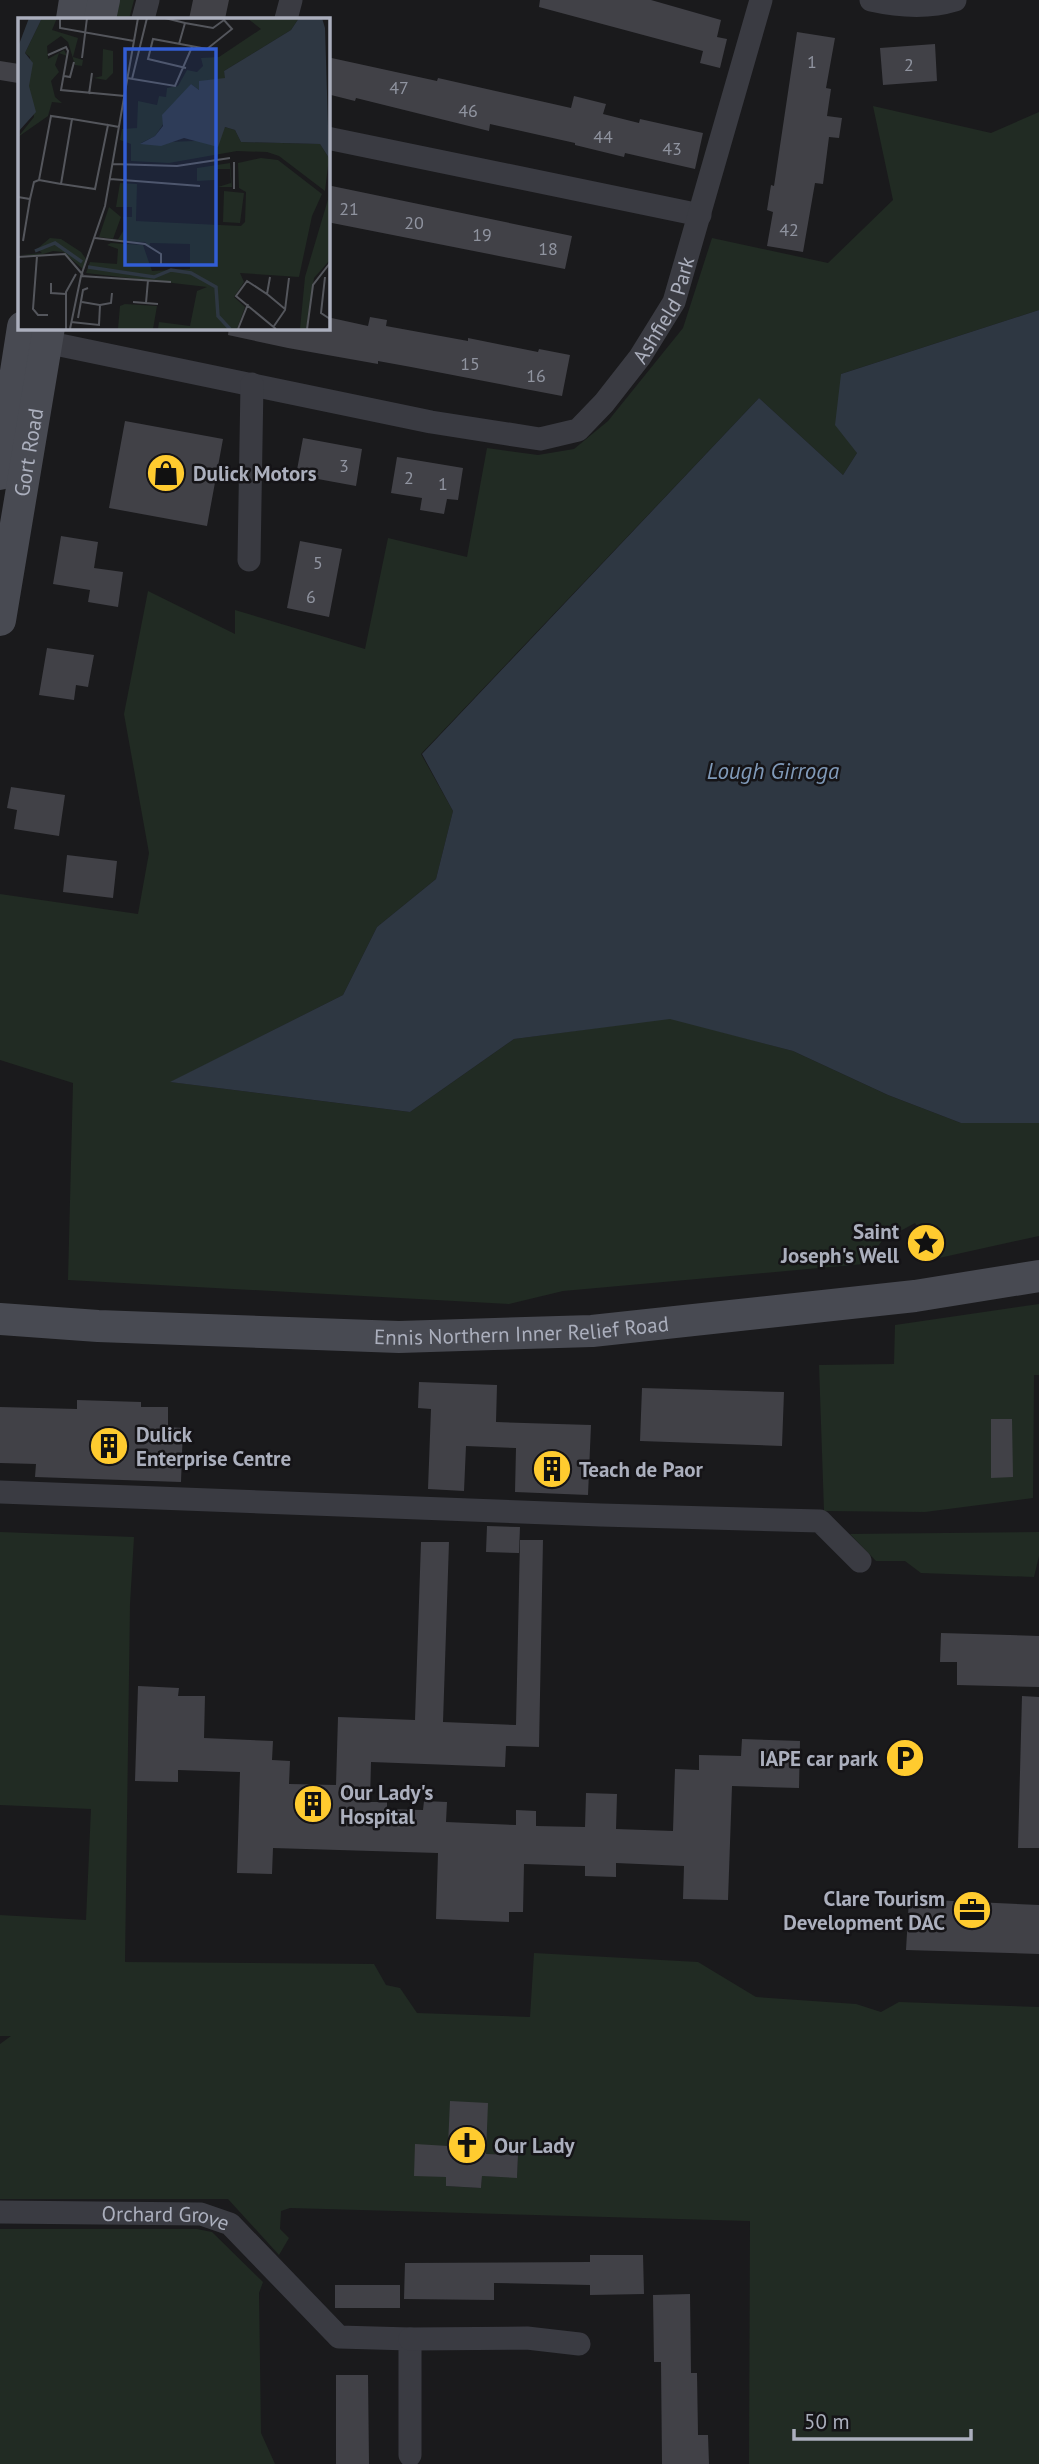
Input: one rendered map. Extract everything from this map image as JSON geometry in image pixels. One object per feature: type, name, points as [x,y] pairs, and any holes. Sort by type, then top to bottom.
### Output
[{"type":"street","points":[[72,18],[75,0]]},
{"type":"street","points":[[100,18],[104,0]]},
{"type":"street","points":[[142,18],[148,0]]},
{"type":"street","points":[[286,18],[291,0]]},
{"type":"street","name":"Ashfield Park","points":[[35,333],[80,337],[252,384],[418,420],[540,439],[578,430],[604,403],[640,357],[674,302],[761,0]]},
{"type":"street","points":[[872,0],[891,5],[942,4],[955,0]]},
{"type":"street","points":[[329,138],[700,215]]},
{"type":"street","name":"Gort Road","points":[[0,474],[35,333]]},
{"type":"street","name":"Gort Road","points":[[0,620],[6,542],[35,333]]},
{"type":"street","points":[[249,560],[252,384]]},
{"type":"street","name":"Ennis Northern Inner Relief Road","points":[[0,1320],[399,1337],[592,1331],[915,1296],[1039,1276]]},
{"type":"street","points":[[0,1492],[559,1514],[820,1521],[860,1561]]},
{"type":"street","name":"Orchard Grove","points":[[0,2212],[201,2214],[230,2224],[339,2337],[527,2337],[579,2344]]},
{"type":"street","points":[[410,2339],[410,2455]]},
{"type":"shaded area","points":[[111,0],[134,0],[129,18],[108,18]]},
{"type":"shaded area","points":[[873,106],[991,133],[1039,112],[1039,310],[841,374],[857,453],[843,475],[759,398],[421,754],[453,811],[436,879],[377,927],[343,995],[171,1082],[410,1112],[514,1039],[670,1018],[793,1051],[888,1095],[961,1123],[1039,1123],[1039,1236],[939,1258],[915,1223],[882,1241],[864,1264],[563,1291],[509,1304],[68,1280],[73,1083],[0,1060],[0,894],[138,914],[149,853],[124,714],[148,591],[235,634],[235,610],[365,649],[388,538],[467,557],[487,448],[538,455],[574,449],[608,421],[683,328],[712,238],[828,263],[893,200]]},
{"type":"shaded area","points":[[1039,1304],[1039,1375],[1034,1375],[1033,1498],[925,1512],[824,1511],[819,1365],[894,1364],[895,1325]]},
{"type":"shaded area","points":[[0,1532],[134,1537],[130,1604],[125,1962],[374,1964],[386,1985],[400,1988],[417,2013],[530,2017],[534,1953],[698,1962],[756,1997],[856,2004],[881,2012],[899,2002],[1039,2007],[1039,2464],[749,2464],[750,2221],[290,2208],[281,2211],[280,2229],[289,2238],[279,2255],[228,2199],[0,2199],[0,2044],[11,2036],[0,2036],[0,1915],[86,1920],[91,1809],[0,1805]],"holes":[[[448,2146],[486,2154],[518,2155],[517,2177],[482,2176],[481,2188],[446,2186]]]},
{"type":"shaded area","points":[[1039,1532],[1039,1556],[1034,1577],[921,1573],[905,1561],[876,1561],[850,1534]]},
{"type":"shaded area","points":[[0,2229],[197,2229],[212,2232],[263,2282],[259,2293],[261,2433],[275,2464],[0,2464]]},
{"type":"water","name":"Lough Girroga","points":[[1039,310],[1039,1123],[961,1123],[888,1095],[793,1051],[670,1019],[514,1039],[410,1112],[170,1082],[343,995],[377,927],[436,879],[453,811],[422,754],[759,398],[843,475],[857,453],[835,425],[841,374]]},
{"type":"building","points":[[193,0],[229,0],[225,18],[189,18]]},
{"type":"building","points":[[540,0],[651,0],[721,20],[717,37],[727,39],[720,68],[700,63],[703,51],[539,7]]},
{"type":"building","points":[[797,32],[835,38],[826,88],[831,89],[827,116],[842,118],[839,138],[829,137],[823,184],[815,183],[803,252],[767,246],[773,212],[767,210],[771,185],[774,186]]},
{"type":"building","points":[[935,44],[937,81],[883,85],[880,48]]},
{"type":"building","points":[[329,57],[437,81],[438,78],[571,108],[574,96],[606,104],[603,114],[639,123],[640,119],[703,133],[695,169],[625,153],[624,157],[490,124],[489,131],[356,98],[355,101],[329,94]]},
{"type":"building","points":[[0,61],[18,64],[18,83],[0,80]]},
{"type":"building","points":[[329,185],[572,236],[565,269],[329,222]]},
{"type":"building","points":[[329,317],[368,326],[370,317],[387,320],[386,326],[570,355],[562,396],[228,335],[229,329],[329,329]]},
{"type":"building","name":"Dulick Motors","points":[[125,421],[223,439],[207,526],[109,508]]},
{"type":"building","points":[[303,438],[362,449],[356,486],[296,475]]},
{"type":"building","points":[[397,457],[463,468],[458,500],[447,499],[444,514],[420,510],[422,498],[391,493]]},
{"type":"building","points":[[61,536],[98,542],[94,568],[123,572],[118,607],[88,602],[90,590],[53,584]]},
{"type":"building","points":[[300,541],[342,549],[329,617],[287,608]]},
{"type":"building","points":[[47,648],[94,655],[88,687],[76,685],[74,700],[39,695]]},
{"type":"building","points":[[11,787],[65,795],[59,836],[14,829],[17,810],[7,808]]},
{"type":"building","points":[[67,855],[117,861],[113,898],[63,892]]},
{"type":"building","name":"Teach de Paor","points":[[419,1382],[497,1385],[496,1422],[591,1425],[588,1495],[515,1492],[516,1448],[466,1446],[464,1491],[428,1489],[431,1409],[418,1408]]},
{"type":"building","points":[[642,1388],[784,1392],[782,1446],[640,1441]]},
{"type":"building","name":"Dulick Enterprise Centre","points":[[77,1400],[141,1402],[141,1407],[168,1407],[168,1427],[183,1428],[181,1482],[35,1477],[36,1464],[0,1463],[0,1407],[77,1409]]},
{"type":"building","points":[[991,1419],[1012,1419],[1013,1477],[991,1478]]},
{"type":"building","points":[[487,1526],[520,1527],[519,1553],[486,1552]]},
{"type":"building","name":"Our Lady's Hospital","points":[[520,1540],[543,1540],[539,1747],[506,1746],[505,1767],[371,1762],[370,1802],[387,1802],[387,1809],[423,1810],[424,1801],[447,1802],[446,1822],[516,1825],[516,1810],[536,1811],[536,1826],[585,1827],[586,1793],[617,1794],[616,1829],[673,1831],[675,1769],[699,1770],[699,1755],[741,1756],[742,1739],[800,1741],[799,1788],[732,1786],[728,1900],[683,1899],[684,1866],[616,1863],[616,1877],[585,1876],[585,1866],[524,1864],[523,1912],[509,1912],[509,1922],[436,1919],[438,1853],[273,1848],[272,1874],[237,1873],[240,1772],[178,1770],[178,1782],[135,1781],[138,1686],[179,1688],[178,1696],[205,1696],[204,1738],[273,1741],[272,1760],[290,1761],[289,1784],[336,1785],[338,1717],[415,1720],[421,1542],[449,1542],[443,1722],[516,1725]]},
{"type":"building","points":[[941,1633],[1039,1636],[1039,1687],[957,1685],[957,1662],[940,1662]]},
{"type":"building","points":[[1022,1696],[1039,1697],[1039,1848],[1018,1848]]},
{"type":"building","points":[[909,1899],[1039,1905],[1039,1954],[906,1950]]},
{"type":"building","name":"Our Lady","points":[[450,2101],[488,2103],[486,2154],[518,2155],[517,2178],[482,2176],[481,2188],[446,2186],[446,2177],[414,2176],[415,2144],[448,2146]]},
{"type":"building","points":[[590,2255],[643,2255],[644,2294],[590,2295],[590,2285],[494,2283],[494,2300],[404,2299],[405,2263],[590,2262]]},
{"type":"building","points":[[335,2285],[400,2285],[400,2308],[335,2308]]},
{"type":"building","points":[[690,2294],[691,2373],[697,2373],[698,2435],[708,2435],[709,2464],[662,2464],[661,2362],[654,2362],[653,2295]]},
{"type":"building","points":[[336,2375],[368,2375],[369,2464],[336,2464]]},
{"type":"place","name":"Dulick Motors","points":[[166,473]]},
{"type":"place","name":"Saint Joseph's Well","points":[[926,1243]]},
{"type":"place","name":"Dulick Enterprise Centre","points":[[109,1446]]},
{"type":"place","name":"Teach de Paor","points":[[552,1469]]},
{"type":"place","name":"IAPE car park","points":[[905,1758]]},
{"type":"place","name":"Our Lady's Hospital","points":[[313,1804]]},
{"type":"place","name":"Clare Tourism Development DAC","points":[[972,1910]]},
{"type":"place","name":"Our Lady","points":[[467,2145]]}]
